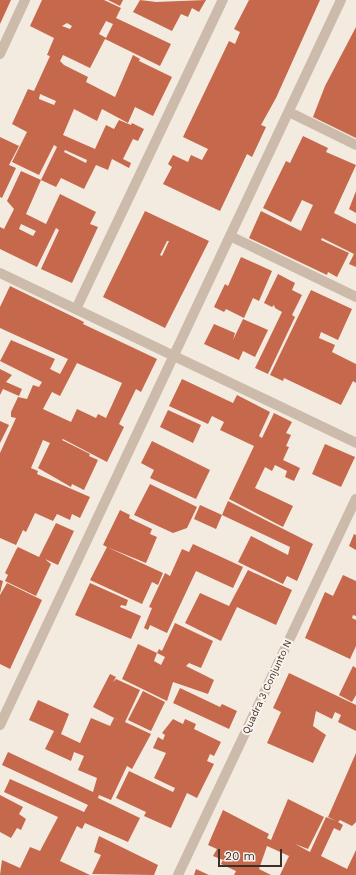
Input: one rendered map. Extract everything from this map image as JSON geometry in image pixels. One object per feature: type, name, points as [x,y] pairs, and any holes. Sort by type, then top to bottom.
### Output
[{"type":"street","points":[[0,54],[25,0]]},
{"type":"street","points":[[76,310],[223,0]]},
{"type":"street","points":[[0,725],[341,0]]},
{"type":"street","points":[[289,112],[356,145]]},
{"type":"street","points":[[230,236],[356,297]]},
{"type":"street","points":[[0,274],[356,443]]},
{"type":"street","name":"Quadra 3 Conjunto N","points":[[178,875],[356,499]]},
{"type":"building","points":[[0,0],[11,0],[0,24]]},
{"type":"building","points":[[42,0],[104,0],[121,8],[116,18],[171,44],[160,66],[105,39],[90,68],[63,55],[60,61],[64,65],[88,77],[86,82],[115,97],[133,55],[140,59],[139,61],[172,77],[153,116],[135,107],[128,123],[102,109],[97,121],[74,109],[63,135],[95,149],[106,125],[114,129],[119,120],[131,125],[132,123],[144,129],[138,141],[133,139],[123,159],[131,163],[129,168],[112,159],[108,170],[96,165],[84,189],[61,178],[56,187],[41,180],[57,147],[54,145],[39,175],[12,162],[27,132],[12,124],[28,89],[34,91],[50,56],[47,55],[54,38],[30,26]],"holes":[[[106,21],[113,24],[106,38],[99,34]],[[67,23],[72,26],[70,29],[62,26]],[[40,94],[56,101],[54,105],[39,99]],[[65,150],[87,160],[86,163],[64,152]]]},
{"type":"building","points":[[108,0],[123,0],[120,6]]},
{"type":"building","points":[[140,0],[156,2],[206,0],[199,12],[192,8],[188,17],[181,14],[172,31],[133,12]]},
{"type":"building","points":[[249,0],[320,0],[276,98],[261,125],[266,127],[252,157],[247,154],[220,211],[163,184],[172,167],[168,164],[173,155],[188,162],[191,155],[202,160],[208,149],[183,137],[229,41],[235,44],[240,32],[234,29]]},
{"type":"building","points":[[356,27],[356,138],[313,117],[325,86]]},
{"type":"building","points":[[303,136],[328,148],[326,152],[356,165],[334,213],[356,224],[356,267],[349,264],[354,254],[322,238],[321,240],[349,253],[337,277],[328,272],[327,275],[249,238],[261,211],[301,231],[313,205],[302,200],[291,222],[263,208],[286,161],[290,163]]},
{"type":"building","points":[[0,137],[19,146],[9,165],[16,168],[2,198],[0,197]]},
{"type":"building","points":[[21,171],[41,180],[26,214],[46,224],[60,194],[96,212],[90,224],[98,227],[72,283],[41,269],[59,230],[56,228],[37,267],[0,249],[0,227],[4,229],[14,209],[7,201]],"holes":[[[21,224],[36,231],[33,236],[19,229]]]},
{"type":"building","points":[[356,191],[356,213],[349,209]]},
{"type":"building","points":[[145,211],[209,241],[165,328],[103,297]],"holes":[[[167,241],[169,241],[162,256],[160,255]]]},
{"type":"building","points":[[241,257],[272,271],[259,301],[253,298],[244,318],[226,309],[224,312],[214,307],[225,284],[228,286]]},
{"type":"building","points":[[278,274],[295,283],[292,290],[302,295],[292,315],[295,317],[268,374],[255,368],[282,312],[275,308],[274,305],[272,307],[264,303]]},
{"type":"building","points":[[10,286],[84,322],[83,324],[157,359],[141,392],[136,389],[119,424],[124,427],[107,462],[63,439],[62,440],[90,454],[89,456],[98,460],[84,490],[72,484],[71,487],[38,468],[50,443],[43,440],[31,468],[38,471],[37,474],[90,497],[80,518],[72,514],[70,520],[57,514],[53,521],[35,513],[26,532],[23,530],[16,545],[0,538],[0,453],[16,418],[11,417],[11,412],[18,397],[27,399],[33,385],[39,387],[42,382],[0,361],[11,340],[55,359],[50,369],[60,374],[68,359],[0,328],[0,307]],"holes":[[[77,363],[122,383],[106,418],[98,414],[96,418],[77,409],[71,422],[43,409],[52,392],[60,396]]]},
{"type":"building","points":[[311,290],[352,309],[338,340],[321,332],[319,338],[335,345],[332,352],[356,364],[356,383],[353,381],[341,405],[284,378],[283,381],[270,375]]},
{"type":"building","points":[[243,319],[268,330],[255,357],[243,351],[239,360],[204,344],[214,324],[235,333],[233,340]]},
{"type":"building","points":[[0,369],[12,375],[6,382],[22,389],[19,396],[3,389],[0,395]]},
{"type":"building","points":[[182,379],[233,403],[237,395],[270,412],[259,436],[262,438],[274,413],[292,422],[286,433],[291,435],[286,446],[289,447],[283,460],[300,468],[294,481],[285,477],[287,471],[275,465],[272,471],[265,467],[255,488],[293,506],[283,527],[229,499],[254,446],[220,430],[224,422],[212,416],[208,424],[169,406]]},
{"type":"building","points":[[168,410],[201,425],[193,443],[160,427]]},
{"type":"building","points":[[0,421],[9,425],[0,443]]},
{"type":"building","points":[[152,441],[210,470],[196,499],[150,478],[154,470],[141,463]]},
{"type":"building","points":[[325,444],[355,457],[341,487],[312,474]]},
{"type":"building","points":[[150,484],[197,507],[187,528],[173,533],[134,515]]},
{"type":"building","points":[[228,501],[313,544],[297,581],[287,576],[283,584],[238,562],[251,536],[288,555],[290,547],[222,515]]},
{"type":"building","points":[[200,505],[222,515],[216,529],[194,519]]},
{"type":"building","points":[[120,510],[130,515],[129,518],[152,529],[150,534],[157,537],[146,563],[103,545]]},
{"type":"building","points":[[56,523],[74,531],[58,565],[45,559],[51,564],[36,596],[5,581],[8,575],[5,573],[18,547],[39,557]]},
{"type":"building","points":[[354,534],[356,535],[356,550],[349,546]]},
{"type":"building","points":[[193,544],[243,567],[233,588],[196,571],[167,633],[150,625],[148,630],[144,628],[152,608],[149,607],[165,573],[170,576],[182,549],[189,552]]},
{"type":"building","points":[[107,547],[163,573],[158,585],[152,582],[142,604],[90,580]]},
{"type":"building","points":[[248,570],[292,590],[276,625],[237,607],[221,641],[185,623],[200,593],[229,606]]},
{"type":"building","points":[[343,575],[356,581],[356,616],[353,615],[352,618],[356,620],[356,646],[350,659],[305,638],[325,592],[333,596]]},
{"type":"building","points":[[0,580],[3,581],[0,593]]},
{"type":"building","points":[[7,583],[42,600],[10,669],[0,664],[0,595]]},
{"type":"building","points":[[90,583],[128,600],[126,606],[121,605],[120,607],[141,616],[131,639],[75,615]]},
{"type":"building","points":[[175,623],[213,641],[201,668],[189,663],[186,666],[214,680],[208,694],[173,682],[167,701],[122,679],[138,644],[157,653],[159,649],[162,651]],"holes":[[[157,653],[165,657],[161,665],[154,661]]]},
{"type":"building","points":[[353,666],[356,668],[356,695],[352,702],[339,695]]},
{"type":"building","points":[[289,673],[356,705],[356,731],[338,722],[341,715],[335,712],[332,719],[316,711],[313,726],[326,735],[313,763],[267,743],[281,712],[273,708]]},
{"type":"building","points":[[110,674],[116,677],[113,682],[116,679],[140,690],[125,722],[151,734],[132,769],[127,766],[111,800],[99,795],[98,798],[140,818],[128,842],[85,823],[82,829],[77,826],[60,861],[90,875],[0,875],[2,860],[20,868],[30,847],[40,851],[58,817],[4,792],[10,779],[84,812],[88,805],[2,765],[8,752],[93,792],[97,778],[78,770],[84,756],[74,752],[71,761],[45,749],[54,731],[29,720],[38,700],[69,714],[61,734],[80,743],[91,718],[110,726],[114,718],[120,721],[93,707]]},
{"type":"building","points":[[180,688],[220,707],[222,704],[237,711],[229,729],[173,703]]},
{"type":"building","points":[[143,691],[165,702],[151,731],[128,720]]},
{"type":"building","points":[[173,719],[183,724],[185,719],[196,724],[194,729],[221,742],[214,756],[210,754],[207,761],[214,764],[197,798],[187,793],[171,828],[144,816],[146,812],[116,798],[129,771],[173,792],[175,788],[154,778],[166,753],[153,748],[158,737],[163,740],[165,735],[162,733]]},
{"type":"building","points":[[356,753],[356,822],[352,826],[340,820],[338,822],[343,825],[340,831],[334,828],[321,856],[347,869],[356,850],[356,875],[280,875],[289,856],[267,846],[259,869],[271,875],[234,875],[236,871],[221,864],[223,860],[213,856],[217,849],[208,845],[223,810],[269,834],[267,838],[271,840],[288,799],[324,817],[308,849],[295,844],[310,852],[326,817],[336,821],[328,817]]},
{"type":"building","points":[[0,795],[23,807],[19,814],[26,819],[21,830],[17,828],[11,838],[0,832]]},
{"type":"building","points":[[99,836],[158,865],[154,875],[92,874],[101,855],[94,852]]},
{"type":"building","points":[[196,869],[209,875],[194,875]]}]
